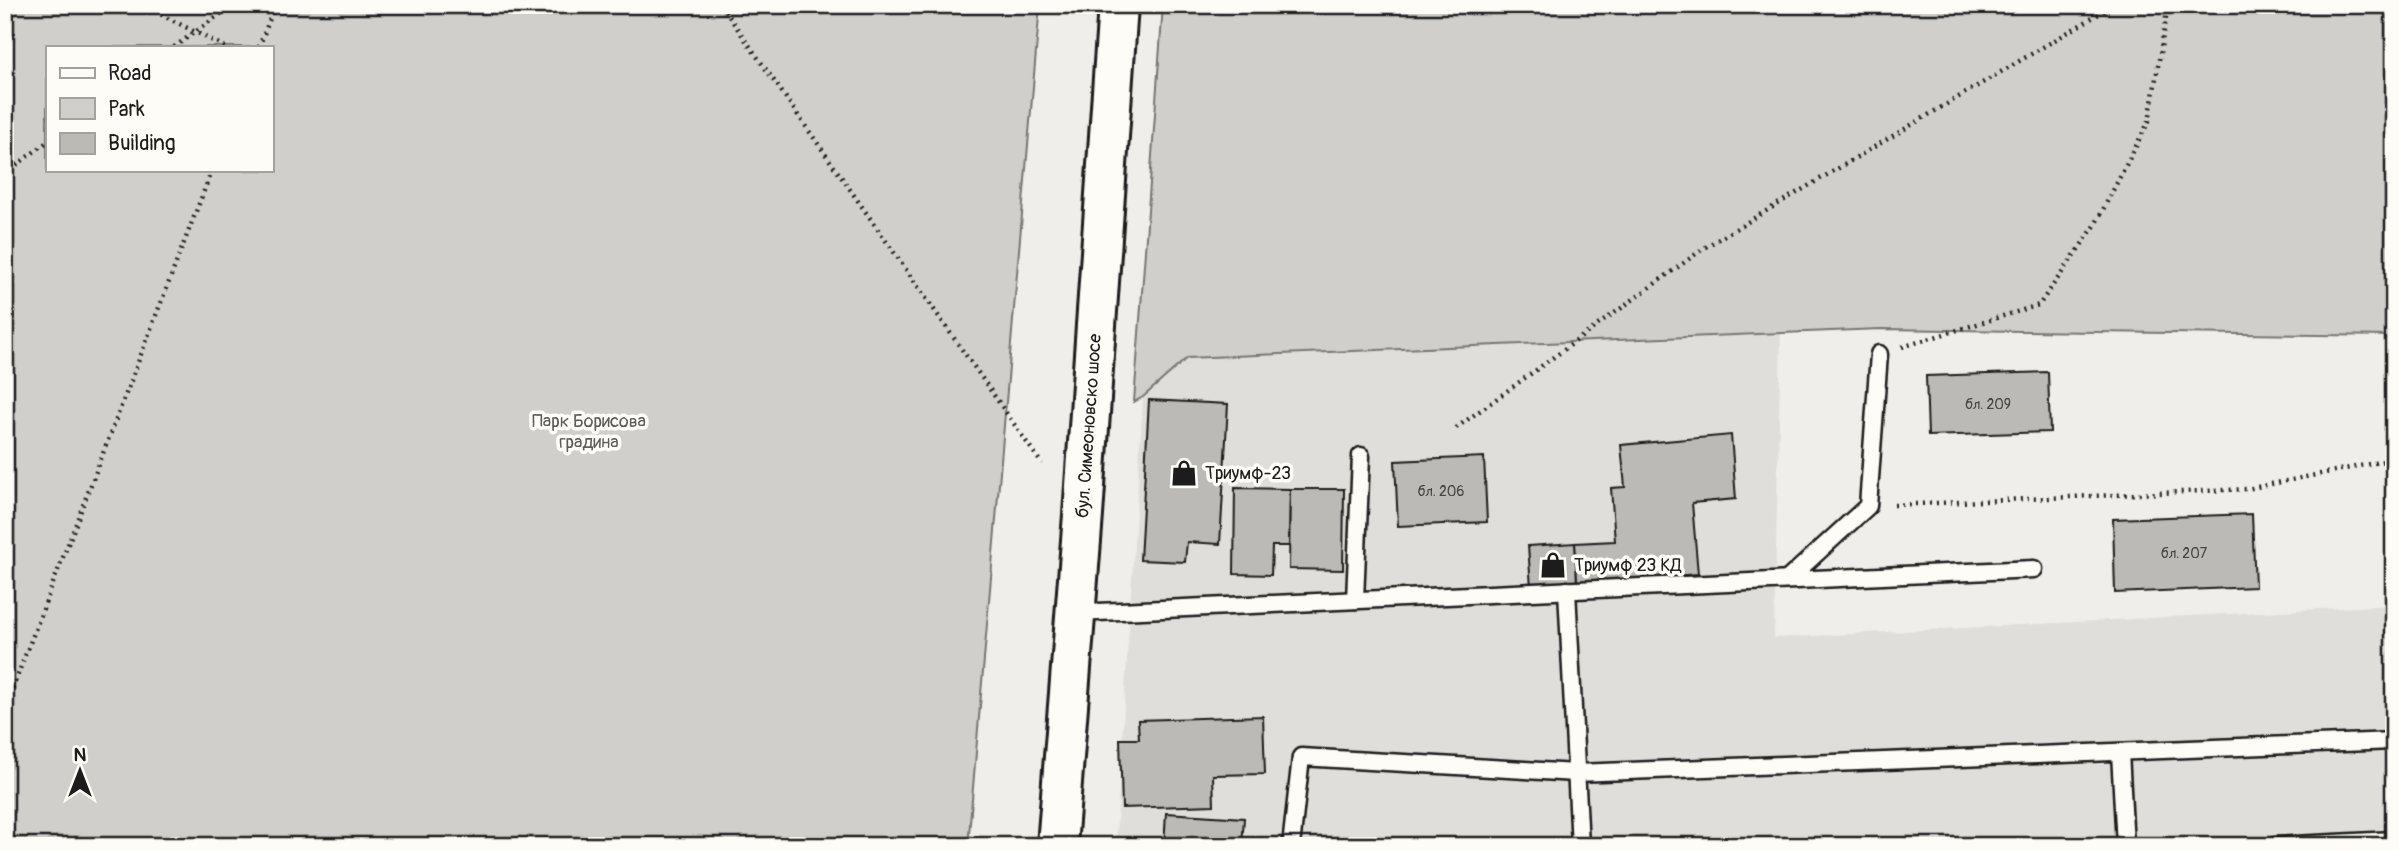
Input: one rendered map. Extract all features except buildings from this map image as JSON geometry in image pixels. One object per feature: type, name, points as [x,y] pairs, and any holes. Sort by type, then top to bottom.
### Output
[{"type":"main road","name":"бул. Симеоновско шосе","points":[[1057,846],[1118,5]]},
{"type":"lane","points":[[1787,580],[1868,506],[1879,354]]},
{"type":"lane","points":[[1355,600],[1361,456]]},
{"type":"lane","points":[[1076,613],[2034,569]]},
{"type":"lane","points":[[1567,590],[1580,846]]},
{"type":"lane","points":[[1291,846],[1301,757],[1576,773],[2394,741]]},
{"type":"lane","points":[[2120,752],[2125,846]]},
{"type":"lane","points":[[2275,846],[2394,840]]},
{"type":"path","points":[[142,5],[223,46]]},
{"type":"path","points":[[175,46],[233,5]]},
{"type":"path","points":[[259,46],[275,5]]},
{"type":"path","points":[[721,5],[1042,464]]},
{"type":"path","points":[[1456,428],[1707,246],[2115,5]]},
{"type":"path","points":[[1879,354],[2039,305],[2094,227],[2148,121],[2168,5]]},
{"type":"path","points":[[5,174],[46,143]]},
{"type":"path","points":[[5,708],[211,172]]},
{"type":"path","points":[[1868,506],[2247,489],[2394,459]]},
{"type":"shaded area","points":[[1781,334],[1774,638],[2394,605],[2394,846],[1119,846],[1116,838],[1143,397],[1187,358]]},
{"type":"green space","name":"Парк Борисова градина","points":[[5,5],[1040,5],[968,846],[5,846]]},
{"type":"green space","points":[[1163,5],[2394,5],[2394,336],[1880,329],[1187,358],[1134,402]]},
{"type":"place","name":"Триумф-23","points":[[1184,473]]},
{"type":"place","name":"Триумф 23 КД","points":[[1553,565]]}]
